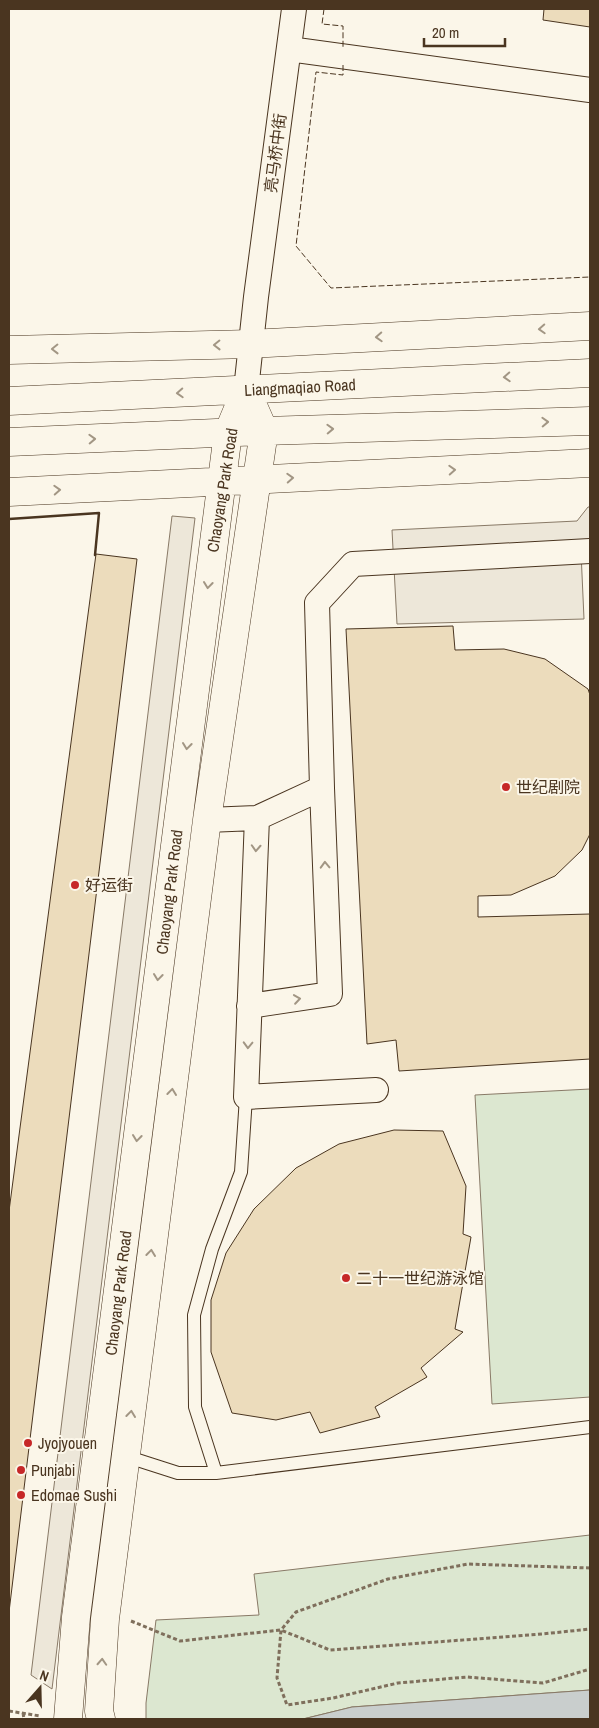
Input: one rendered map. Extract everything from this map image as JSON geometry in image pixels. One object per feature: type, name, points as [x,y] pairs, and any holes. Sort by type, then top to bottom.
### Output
[{"type":"main road","points":[[9,350],[251,344],[590,326]]},
{"type":"main road","name":"Liangmaqiao Road","points":[[9,401],[590,373]]},
{"type":"main road","name":"Chaoyang Park Road","points":[[100,1715],[105,1618],[125,1456],[207,820],[264,431],[246,390]]},
{"type":"main road","name":"Chaoyang Park Road","points":[[56,1718],[76,1617],[228,433],[246,390]]},
{"type":"main road","points":[[9,442],[264,431],[590,421]]},
{"type":"main road","points":[[9,492],[590,463]]},
{"type":"street","name":"亮马桥中街","points":[[246,390],[256,298],[294,9]]},
{"type":"street","points":[[289,49],[590,90]]},
{"type":"street","points":[[249,1006],[330,994],[317,603],[353,564],[590,551]]},
{"type":"street","points":[[207,820],[257,818],[322,788]]},
{"type":"street","points":[[257,818],[246,1097],[376,1090]]},
{"type":"lane","points":[[216,1473],[195,1407],[194,1315],[212,1249],[241,1172],[246,1097]]},
{"type":"lane","points":[[125,1456],[178,1473],[216,1473],[590,1427]]},
{"type":"path","points":[[590,1568],[468,1564],[388,1579],[296,1612],[281,1630],[277,1678],[287,1705],[333,1698],[398,1683],[467,1677],[543,1683],[590,1669]]},
{"type":"path","points":[[123,1618],[180,1640],[281,1630],[330,1650],[590,1629]]},
{"type":"path","points":[[9,1711],[56,1718]]},
{"type":"path","points":[[23,1713],[24,1719]]},
{"type":"green space","points":[[590,1089],[590,1397],[492,1404],[475,1095]]},
{"type":"green space","points":[[590,1535],[590,1690],[352,1707],[303,1719],[146,1719],[146,1703],[156,1620],[259,1615],[254,1574]]},
{"type":"shaded area","points":[[590,507],[590,551],[581,552],[584,619],[397,624],[392,530],[577,521]]},
{"type":"shaded area","points":[[172,516],[195,518],[52,1689],[31,1675]]},
{"type":"shaded area","points":[[590,1690],[590,1719],[303,1719],[352,1707]]},
{"type":"building","points":[[544,9],[590,9],[590,27],[543,20]]},
{"type":"building","name":"好运街","points":[[96,554],[137,559],[9,1612],[9,1211]]},
{"type":"building","points":[[453,626],[455,650],[504,649],[545,659],[588,689],[590,695],[590,834],[582,850],[555,876],[511,895],[478,896],[478,917],[590,914],[590,1059],[399,1071],[396,1040],[367,1044],[346,629]]},
{"type":"building","points":[[394,1130],[443,1131],[466,1186],[463,1234],[471,1237],[455,1329],[463,1332],[421,1368],[427,1377],[375,1407],[380,1417],[320,1433],[310,1412],[276,1420],[232,1413],[211,1352],[211,1300],[226,1253],[254,1209],[296,1168],[339,1144]]},
{"type":"fence","points":[[324,9],[322,24],[343,26],[343,48]]},
{"type":"fence","points":[[343,65],[343,75],[316,72],[296,246],[331,288],[590,277]]},
{"type":"wall","points":[[9,519],[99,513],[95,555]]},
{"type":"place","name":"世纪剧院","points":[[506,787]]},
{"type":"place","name":"好运街","points":[[75,885]]},
{"type":"place","name":"二十一世纪游泳馆","points":[[346,1278]]},
{"type":"place","name":"Jyojyouen","points":[[28,1443]]},
{"type":"place","name":"Punjabi","points":[[21,1470]]},
{"type":"place","name":"Edomae Sushi","points":[[21,1495]]}]
